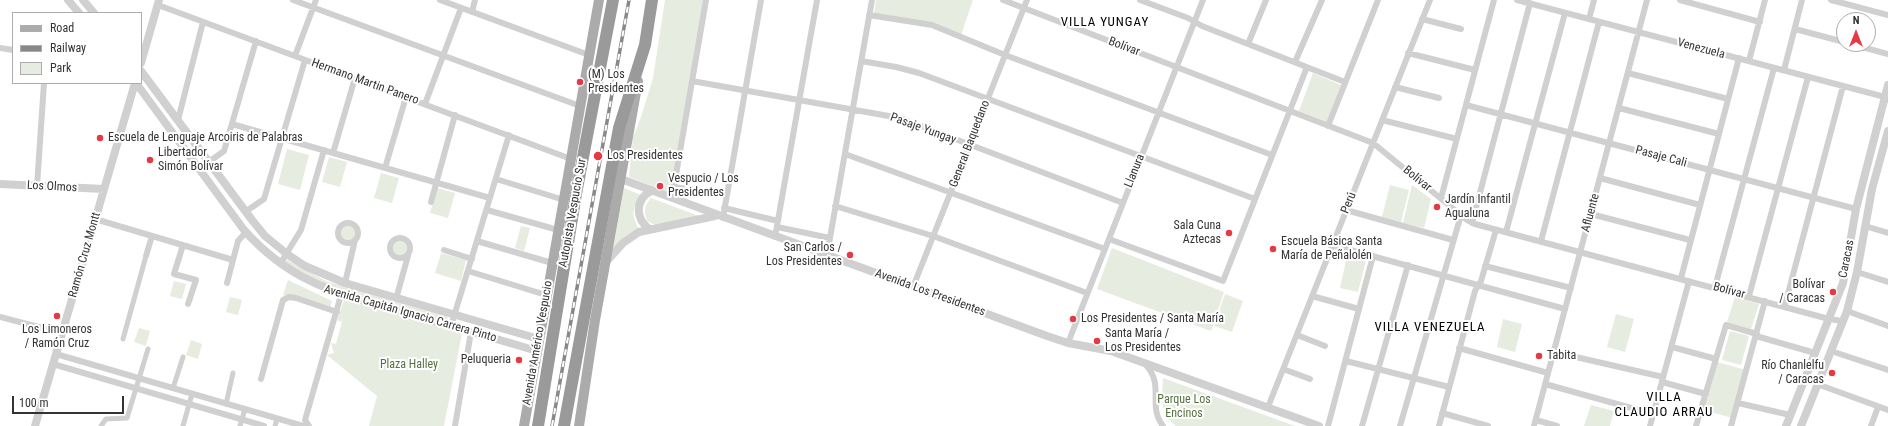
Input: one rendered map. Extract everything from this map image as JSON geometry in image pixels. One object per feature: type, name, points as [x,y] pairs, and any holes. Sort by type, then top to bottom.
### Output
[{"type":"highway","name":"Autopista Vespucio Sur","points":[[538,426],[576,194],[613,0]]},
{"type":"highway","points":[[564,426],[620,128],[645,45],[652,0]]},
{"type":"main road","name":"Avenida Américo Vespucio","points":[[524,426],[599,0]]},
{"type":"main road","points":[[579,426],[589,352],[645,45]]},
{"type":"street","points":[[68,0],[78,12]]},
{"type":"street","points":[[83,0],[93,12]]},
{"type":"street","points":[[293,0],[580,106]]},
{"type":"street","points":[[295,56],[316,0]]},
{"type":"street","points":[[440,0],[589,55]]},
{"type":"street","points":[[472,12],[475,0]]},
{"type":"street","points":[[672,198],[706,0]]},
{"type":"street","points":[[606,262],[633,235],[649,229],[720,217],[727,195],[761,0]]},
{"type":"street","points":[[775,237],[817,0]]},
{"type":"street","points":[[826,256],[872,0]]},
{"type":"street","name":"Bolívar","points":[[1003,0],[1373,143],[1460,215],[1472,223],[1784,305],[1829,319],[1842,320]]},
{"type":"street","name":"General Baquedano","points":[[913,287],[1026,0]]},
{"type":"street","points":[[1140,0],[1345,82]]},
{"type":"street","name":"Llanura","points":[[1068,343],[1203,0]]},
{"type":"street","points":[[1248,44],[1266,0]]},
{"type":"street","points":[[1296,62],[1322,0]]},
{"type":"street","points":[[1328,126],[1378,0]]},
{"type":"street","name":"Perú","points":[[1268,407],[1430,0]]},
{"type":"street","points":[[1441,198],[1494,0]]},
{"type":"street","name":"Venezuela","points":[[1517,0],[1530,3],[1540,3],[1565,13],[1784,70],[1886,99]]},
{"type":"street","points":[[1589,19],[1594,0]]},
{"type":"street","name":"Afluente","points":[[1535,423],[1647,0]]},
{"type":"street","points":[[1680,0],[1760,22]]},
{"type":"street","points":[[1749,61],[1765,0]]},
{"type":"street","points":[[1784,70],[1802,0]]},
{"type":"street","points":[[1831,0],[1888,15]]},
{"type":"street","points":[[142,59],[159,2]]},
{"type":"street","name":"Hermano Martin Panero","points":[[159,2],[203,22],[571,159]]},
{"type":"street","points":[[1472,223],[1530,3]]},
{"type":"street","points":[[425,104],[461,8]]},
{"type":"street","points":[[1506,232],[1565,13]]},
{"type":"street","points":[[869,15],[932,25],[1005,55],[1272,155]]},
{"type":"street","points":[[1422,19],[1461,29]]},
{"type":"street","points":[[178,120],[203,22]]},
{"type":"street","points":[[1541,241],[1599,22]]},
{"type":"street","points":[[1795,29],[1836,40]]},
{"type":"street","points":[[142,43],[148,38]]},
{"type":"street","points":[[199,169],[224,150],[256,41]]},
{"type":"street","points":[[0,48],[12,50]]},
{"type":"street","points":[[1876,51],[1888,54]]},
{"type":"street","points":[[1408,53],[1475,70]]},
{"type":"street","points":[[1680,278],[1739,58]]},
{"type":"street","points":[[245,212],[264,199],[305,60]]},
{"type":"street","points":[[861,61],[912,71],[1255,199]]},
{"type":"street","points":[[1109,239],[1223,281],[1307,66]]},
{"type":"street","points":[[1715,287],[1774,68]]},
{"type":"street","name":"Avenida Capitán Ignacio Carrera Pinto","points":[[142,71],[245,212],[265,236],[287,254],[314,271],[345,283],[396,299],[539,339]]},
{"type":"street","points":[[1628,73],[1728,99]]},
{"type":"street","points":[[1750,296],[1808,77]]},
{"type":"street","points":[[333,153],[355,78]]},
{"type":"street","name":"Pasaje Yungay","points":[[692,81],[900,118],[969,146],[1123,204]]},
{"type":"street","points":[[37,186],[44,84]]},
{"type":"street","name":"Ramón Cruz Montt","points":[[35,426],[136,84]]},
{"type":"street","name":"Avenida Capitán Ignacio Carrera Pinto","points":[[137,84],[246,232],[259,247],[280,264],[309,282],[341,295],[537,351]]},
{"type":"street","name":"Caracas","points":[[1786,426],[1845,276],[1856,209],[1886,99],[1888,85]]},
{"type":"street","points":[[1784,305],[1843,86]]},
{"type":"street","points":[[1395,87],[1439,98]]},
{"type":"street","points":[[385,168],[406,97]]},
{"type":"street","name":"Pasaje Cali","points":[[1466,105],[1856,209]]},
{"type":"street","points":[[1619,108],[1719,134]]},
{"type":"street","points":[[431,202],[455,115]]},
{"type":"street","points":[[1382,120],[1457,139]]},
{"type":"street","points":[[232,124],[490,198]]},
{"type":"street","name":"Caracas","points":[[1801,426],[1842,320],[1847,311],[1857,272],[1872,189],[1888,131]]},
{"type":"street","points":[[451,326],[509,135]]},
{"type":"street","points":[[280,264],[303,224],[324,150]]},
{"type":"street","points":[[845,154],[1105,249]]},
{"type":"street","points":[[1600,178],[1700,205]]},
{"type":"street","points":[[496,179],[564,200]]},
{"type":"street","name":"Avenida Los Presidentes","points":[[621,179],[826,256],[1068,343],[1104,349],[1319,426]]},
{"type":"street","name":"Los Olmos","points":[[0,184],[104,189]]},
{"type":"street","points":[[674,187],[727,195]]},
{"type":"street","points":[[649,229],[641,220],[639,207],[644,196],[651,191]]},
{"type":"street","points":[[836,206],[933,236],[1087,293]]},
{"type":"street","points":[[724,208],[830,238]]},
{"type":"street","points":[[487,210],[558,230]]},
{"type":"street","points":[[1346,210],[1453,240]]},
{"type":"street","points":[[1591,214],[1690,240]]},
{"type":"street","points":[[1400,426],[1460,215]]},
{"type":"street","points":[[95,219],[233,260]]},
{"type":"street","points":[[1865,226],[1888,233]]},
{"type":"street","points":[[1439,426],[1478,284],[1481,281],[1496,230]]},
{"type":"street","points":[[227,283],[238,241],[246,232]]},
{"type":"street","points":[[123,339],[152,236]]},
{"type":"street","points":[[345,283],[355,240]]},
{"type":"street","points":[[477,241],[552,263]]},
{"type":"street","points":[[183,245],[174,274],[196,280],[188,304]]},
{"type":"street","points":[[1332,245],[1565,309]]},
{"type":"street","points":[[444,250],[472,259]]},
{"type":"street","points":[[396,299],[409,252]]},
{"type":"street","points":[[1328,426],[1373,256]]},
{"type":"street","points":[[1362,426],[1408,265]]},
{"type":"street","points":[[1485,266],[1571,288]]},
{"type":"street","points":[[468,271],[546,295]]},
{"type":"street","points":[[1857,272],[1888,282]]},
{"type":"street","points":[[1650,426],[1689,281]]},
{"type":"street","points":[[304,424],[341,295]]},
{"type":"street","points":[[1312,296],[1359,309]]},
{"type":"street","points":[[261,379],[283,300],[289,297],[296,298],[337,312]]},
{"type":"street","points":[[1731,426],[1765,301]]},
{"type":"street","points":[[1847,311],[1888,326]]},
{"type":"street","points":[[0,317],[62,333]]},
{"type":"street","points":[[1696,426],[1726,325],[1815,353]]},
{"type":"street","points":[[454,426],[471,332]]},
{"type":"street","points":[[1297,335],[1325,346]]},
{"type":"street","points":[[1672,347],[1716,359]]},
{"type":"street","points":[[1460,348],[1548,373]]},
{"type":"street","points":[[101,426],[106,419],[127,418],[148,349]]},
{"type":"street","points":[[1831,351],[1888,370]]},
{"type":"street","points":[[1554,352],[1663,379],[1706,394]]},
{"type":"street","points":[[56,354],[277,419],[309,426]]},
{"type":"street","points":[[173,388],[183,357]]},
{"type":"street","points":[[1346,361],[1449,387]]},
{"type":"street","points":[[1145,363],[1153,373],[1155,380],[1156,408],[1163,426]]},
{"type":"street","points":[[53,364],[189,404],[241,423],[264,426]]},
{"type":"street","points":[[1283,369],[1310,379]]},
{"type":"street","points":[[226,404],[233,373]]},
{"type":"street","points":[[1545,384],[1653,414]]},
{"type":"street","points":[[1817,384],[1888,410]]},
{"type":"street","points":[[183,426],[192,394]]},
{"type":"street","points":[[1738,403],[1790,415]]},
{"type":"street","points":[[1870,426],[1878,407]]},
{"type":"street","points":[[241,423],[245,409]]},
{"type":"street","points":[[1442,413],[1488,426]]},
{"type":"street","points":[[275,426],[277,419]]},
{"type":"street","points":[[1535,423],[1557,426]]},
{"type":"green space","points":[[665,0],[704,0],[670,193],[629,177],[633,137],[653,78]]},
{"type":"green space","points":[[876,0],[973,0],[961,35],[926,22],[874,14]]},
{"type":"green space","points":[[1313,73],[1341,85],[1327,122],[1299,111]]},
{"type":"green space","points":[[287,149],[309,155],[300,190],[278,184]]},
{"type":"green space","points":[[329,157],[347,162],[340,187],[322,182]]},
{"type":"green space","points":[[381,173],[399,178],[392,203],[374,198]]},
{"type":"green space","points":[[1390,185],[1409,190],[1401,222],[1382,217]]},
{"type":"green space","points":[[1412,185],[1431,199],[1424,228],[1403,223]]},
{"type":"green space","points":[[437,188],[455,193],[448,218],[430,213]]},
{"type":"green space","points":[[624,188],[641,195],[634,208],[634,216],[639,229],[613,250]]},
{"type":"green space","points":[[651,198],[699,216],[655,225],[647,221],[645,214],[646,206]]},
{"type":"green space","points":[[345,226],[351,226],[355,230],[355,236],[351,240],[345,240],[341,236],[341,230]]},
{"type":"green space","points":[[521,226],[530,228],[524,251],[515,248]]},
{"type":"green space","points":[[397,241],[403,241],[407,245],[407,251],[403,255],[397,255],[393,251],[393,245]]},
{"type":"green space","points":[[1112,248],[1224,292],[1211,331],[1097,289]]},
{"type":"green space","points":[[441,253],[466,260],[461,281],[435,273]]},
{"type":"green space","points":[[1347,256],[1366,260],[1358,292],[1340,288]]},
{"type":"green space","points":[[286,259],[326,281],[447,316],[448,319],[445,321],[325,286],[284,263]]},
{"type":"green space","points":[[288,280],[332,301],[330,308],[283,295]]},
{"type":"green space","points":[[174,281],[186,284],[182,299],[170,296]]},
{"type":"green space","points":[[1225,294],[1243,301],[1232,332],[1214,326]]},
{"type":"green space","points":[[230,297],[242,300],[238,315],[226,312]]},
{"type":"green space","points":[[1735,297],[1759,304],[1751,329],[1727,322]]},
{"type":"green space","name":"Plaza Halley","points":[[344,300],[462,333],[444,426],[369,426],[377,396],[327,355],[334,353],[331,343],[336,344],[342,322],[337,320]]},
{"type":"green space","points":[[1616,314],[1634,319],[1625,352],[1607,347]]},
{"type":"green space","points":[[1503,319],[1522,324],[1515,352],[1497,347]]},
{"type":"green space","points":[[139,328],[150,331],[146,346],[134,342]]},
{"type":"green space","points":[[1730,331],[1749,336],[1741,365],[1722,360]]},
{"type":"green space","points":[[191,340],[202,344],[198,359],[186,355]]},
{"type":"green space","points":[[1717,362],[1746,370],[1732,418],[1704,410]]},
{"type":"green space","name":"Parque Los Encinos","points":[[1163,378],[1295,426],[1176,426],[1164,410],[1162,398]]},
{"type":"green space","points":[[1591,405],[1614,411],[1610,426],[1584,426]]},
{"type":"railway","points":[[552,426],[629,0]]},
{"type":"place","name":"(M) Los Presidentes","points":[[580,82]]},
{"type":"place","name":"Escuela de Lenguaje Arcoiris de Palabras","points":[[100,138]]},
{"type":"place","name":"Los Presidentes","points":[[598,156]]},
{"type":"place","name":"Libertador Simón Bolívar","points":[[150,160]]},
{"type":"place","name":"Vespucio / Los Presidentes","points":[[660,186]]},
{"type":"place","name":"Jardín Infantil Agualuna","points":[[1437,207]]},
{"type":"place","name":"Sala Cuna Aztecas","points":[[1229,233]]},
{"type":"place","name":"Escuela Básica Santa María de Peñalolén","points":[[1273,249]]},
{"type":"place","name":"San Carlos / Los Presidentes","points":[[850,255]]},
{"type":"place","name":"Bolívar / Caracas","points":[[1833,292]]},
{"type":"place","name":"Los Limoneros / Ramón Cruz","points":[[57,316]]},
{"type":"place","name":"Los Presidentes / Santa María","points":[[1073,319]]},
{"type":"place","name":"Santa María / Los Presidentes","points":[[1097,341]]},
{"type":"place","name":"Tabita","points":[[1539,356]]},
{"type":"place","name":"Peluqueria","points":[[519,360]]},
{"type":"place","name":"Río Chanlelfu / Caracas","points":[[1832,373]]},
{"type":"district","name":"VILLA YUNGAY","points":[[1105,23]]},
{"type":"district","name":"VILLA VENEZUELA","points":[[1430,328]]},
{"type":"district","name":"VILLA CLAUDIO ARRAU","points":[[1664,406]]}]
